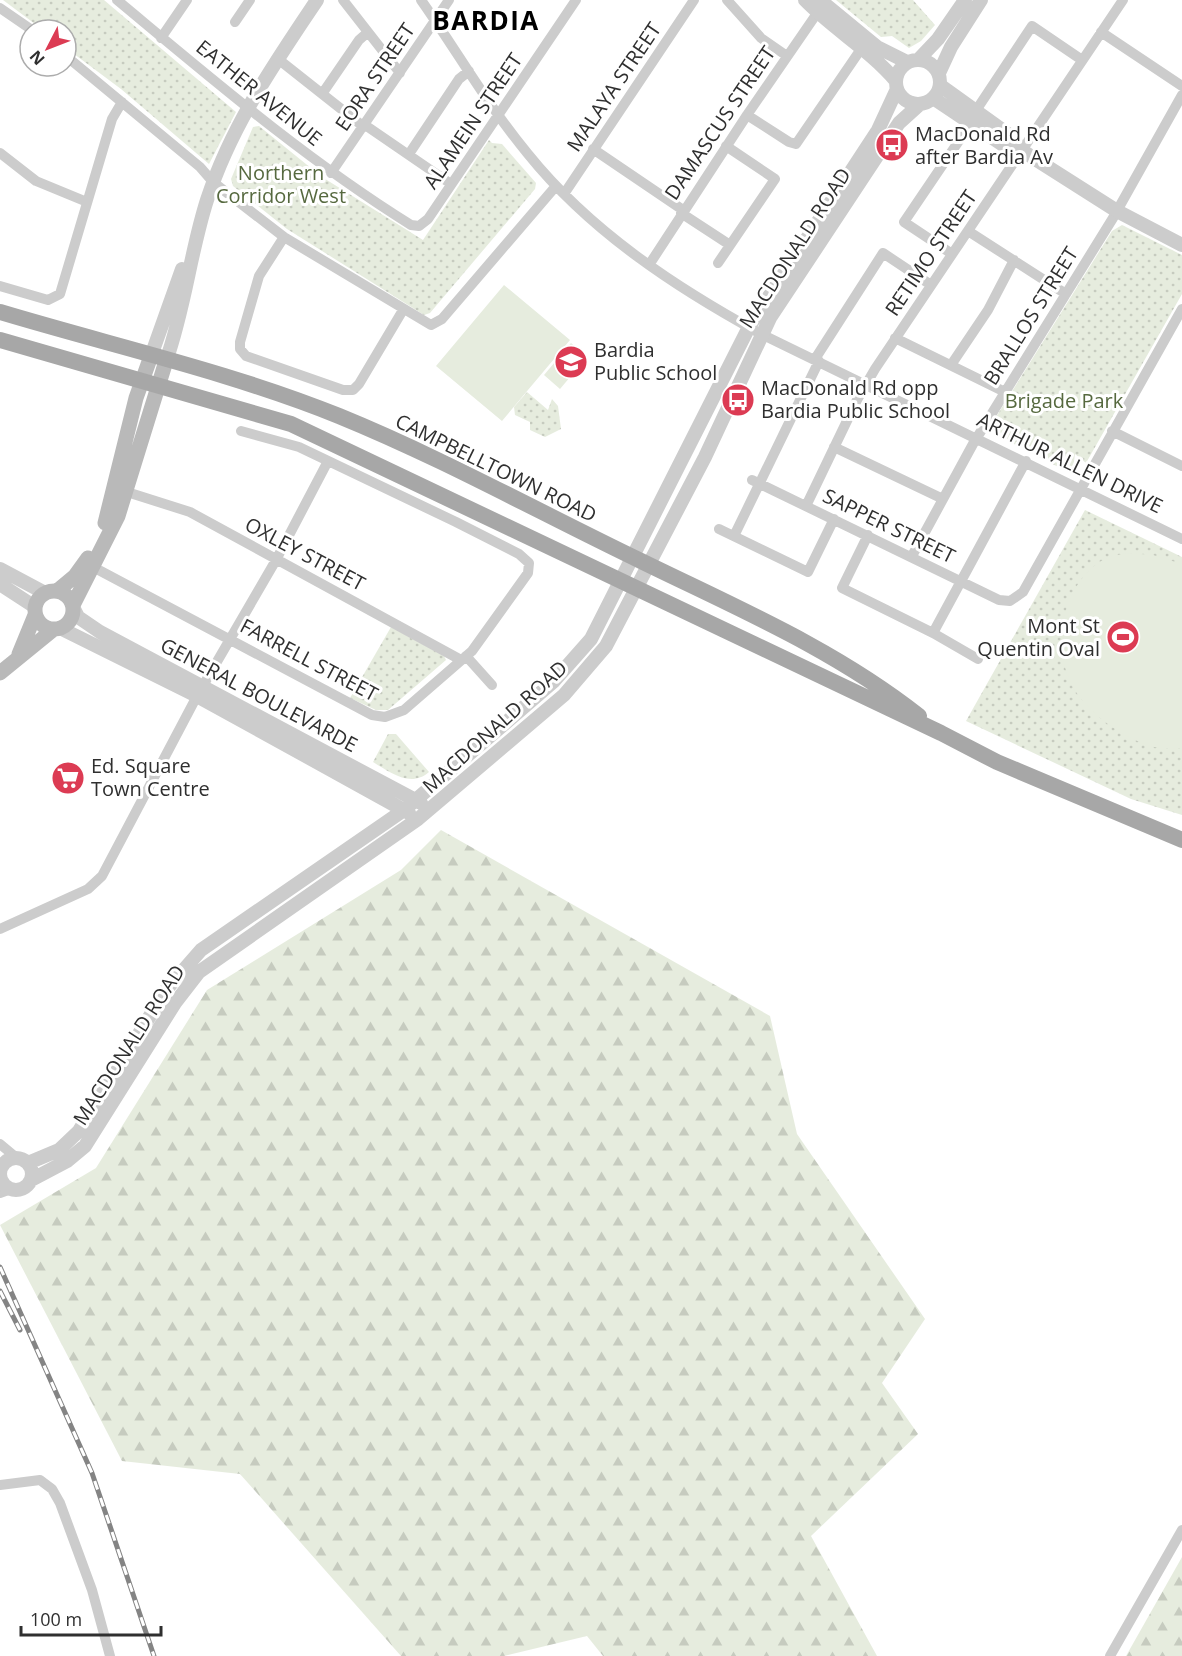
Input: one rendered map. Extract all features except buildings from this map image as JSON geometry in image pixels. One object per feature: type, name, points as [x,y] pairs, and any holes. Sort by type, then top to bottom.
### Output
[{"type":"main road","name":"CAMPBELLTOWN ROAD","points":[[0,312],[265,389],[340,417],[738,606],[826,653],[883,687],[941,733]]},
{"type":"main road","name":"CAMPBELLTOWN ROAD","points":[[0,340],[291,424],[620,579],[997,762],[1182,840]]},
{"type":"main road","points":[[18,657],[35,611],[51,592],[67,584],[85,563],[103,527],[159,358]]},
{"type":"main road","points":[[0,673],[18,657],[70,621],[73,607],[127,492],[150,384]]},
{"type":"main road","points":[[103,527],[110,520],[118,495],[127,492]]},
{"type":"main road","points":[[51,592],[67,596],[73,607]]},
{"type":"main road","points":[[35,611],[43,626],[57,629]]},
{"type":"street","name":"EATHER AVENUE","points":[[117,0],[247,108],[331,173],[414,226]]},
{"type":"street","points":[[161,38],[188,0]]},
{"type":"street","points":[[235,22],[250,0]]},
{"type":"street","points":[[159,358],[213,182],[247,108],[317,0]]},
{"type":"street","points":[[343,0],[400,73]]},
{"type":"street","name":"ARTHUR ALLEN DRIVE","points":[[421,0],[498,116],[560,190],[649,265],[755,330],[1182,539]]},
{"type":"street","name":"EORA STREET","points":[[331,173],[449,0]]},
{"type":"street","name":"ALAMEIN STREET","points":[[414,226],[425,222],[576,0]]},
{"type":"street","name":"MALAYA STREET","points":[[403,310],[430,325],[442,319],[560,190],[593,149],[694,0]]},
{"type":"street","points":[[727,0],[761,38],[787,56]]},
{"type":"street","points":[[805,0],[820,5],[877,47],[913,61],[931,63],[940,79],[973,118]]},
{"type":"street","points":[[897,85],[897,74],[938,39],[964,0]]},
{"type":"street","points":[[820,5],[861,49],[880,62],[906,100],[920,104],[933,98],[951,47],[981,0]]},
{"type":"street","name":"RETIMO STREET","points":[[806,506],[867,383],[1122,0]]},
{"type":"street","name":"DAMASCUS STREET","points":[[649,265],[682,211],[820,5]]},
{"type":"street","points":[[1,11],[18,21]]},
{"type":"street","points":[[952,254],[904,222],[1032,26],[1082,60]]},
{"type":"street","points":[[1101,32],[1182,86]]},
{"type":"street","points":[[322,94],[359,40],[367,33]]},
{"type":"street","points":[[747,115],[789,142],[796,144],[861,49]]},
{"type":"street","points":[[278,59],[364,126],[452,184]]},
{"type":"street","points":[[78,66],[200,167],[213,182],[284,237],[403,310],[359,384],[353,390],[343,390],[246,356],[240,350],[240,342],[256,284],[264,266],[284,237]]},
{"type":"street","points":[[409,154],[459,79],[468,71]]},
{"type":"street","name":"MACDONALD ROAD","points":[[31,1180],[67,1161],[85,1146],[175,1003],[191,981],[210,963],[418,819],[556,702],[583,676],[606,646],[717,432],[755,330],[777,280],[878,130],[897,85]]},
{"type":"street","name":"BRALLOS STREET","points":[[912,556],[977,437],[1117,211],[1182,95]]},
{"type":"street","points":[[933,98],[1012,137],[1022,150],[1117,211],[1182,245]]},
{"type":"street","points":[[0,286],[48,300],[60,294],[112,119],[122,102]]},
{"type":"street","name":"MACDONALD ROAD","points":[[23,1161],[59,1150],[79,1131],[166,990],[201,950],[404,810],[569,666],[591,639],[620,579],[755,330],[899,123],[920,104]]},
{"type":"street","points":[[718,263],[775,179],[726,146]]},
{"type":"street","points":[[593,149],[730,245]]},
{"type":"street","points":[[0,153],[36,181],[87,202]]},
{"type":"street","points":[[968,231],[1066,294]]},
{"type":"street","points":[[734,536],[756,481],[817,360],[883,253],[931,285]]},
{"type":"street","points":[[951,365],[988,310],[1014,260]]},
{"type":"street","points":[[1080,488],[1182,309]]},
{"type":"street","points":[[895,339],[1005,392]]},
{"type":"street","name":"FARRELL STREET","points":[[93,567],[372,714],[386,717],[404,710],[464,658],[480,642],[525,580],[529,563],[519,554],[299,447],[241,431]]},
{"type":"street","points":[[1112,431],[1182,466]]},
{"type":"street","points":[[834,447],[943,499]]},
{"type":"street","points":[[0,929],[88,889],[98,881],[200,691],[276,560],[328,461]]},
{"type":"street","points":[[933,633],[1026,461]]},
{"type":"street","name":"SAPPER STREET","points":[[756,481],[999,600],[1010,601],[1023,592],[1080,488]]},
{"type":"street","name":"OXLEY STREET","points":[[127,492],[190,512],[276,560],[464,658],[492,685]]},
{"type":"street","points":[[719,529],[808,572],[834,519]]},
{"type":"street","points":[[868,535],[842,588],[978,658]]},
{"type":"street","points":[[0,569],[51,592]]},
{"type":"street","points":[[0,584],[35,611]]},
{"type":"street","name":"GENERAL BOULEVARDE","points":[[73,607],[78,617],[100,632],[200,691],[432,808]]},
{"type":"street","points":[[57,629],[200,691],[262,732],[418,819]]},
{"type":"street","points":[[201,950],[210,963]]},
{"type":"street","points":[[0,1144],[23,1161],[32,1171],[31,1180],[21,1190],[5,1191],[1,1172],[7,1162],[23,1161]]},
{"type":"street","points":[[0,1485],[40,1480],[51,1489],[60,1503],[92,1590],[110,1656]]},
{"type":"street","points":[[1110,1656],[1182,1530]]},
{"type":"green space","points":[[3,0],[104,0],[236,112],[209,164],[121,89],[78,57],[78,18],[27,18]]},
{"type":"green space","points":[[836,0],[913,0],[935,25],[921,41],[909,48],[892,36],[881,37]]},
{"type":"green space","name":"Northern Corridor West","points":[[259,126],[322,177],[423,240],[489,140],[492,143],[502,144],[536,183],[535,189],[430,313],[424,315],[287,229],[233,186],[231,179],[253,127]]},
{"type":"green space","name":"Brigade Park","points":[[1122,225],[1182,255],[1182,294],[1086,463],[1075,454],[1073,469],[1068,472],[1012,443],[991,425],[1112,231]]},
{"type":"green space","points":[[504,285],[570,340],[502,421],[436,366]]},
{"type":"green space","points":[[571,343],[587,357],[560,389],[544,375]]},
{"type":"green space","points":[[527,392],[548,410],[552,399],[558,406],[561,429],[545,437],[530,430],[530,422],[515,415],[514,407]]},
{"type":"green space","points":[[1085,510],[1182,557],[1182,815],[1131,799],[966,721]]},
{"type":"green space","name":"Mont St Quentin Oval","points":[[1128,553],[1153,555],[1182,564],[1182,748],[1150,746],[1109,725],[1076,692],[1063,660],[1063,624],[1067,606],[1075,590],[1085,575],[1098,563]]},
{"type":"green space","points":[[391,627],[444,656],[446,660],[388,710],[376,710],[350,698]]},
{"type":"green space","points":[[388,734],[396,734],[429,772],[422,777],[408,779],[373,762]]},
{"type":"green space","points":[[441,830],[770,1016],[797,1134],[925,1319],[882,1383],[918,1434],[811,1536],[877,1656],[603,1656],[587,1636],[504,1656],[401,1656],[240,1474],[122,1461],[0,1225],[96,1168],[207,990],[401,870]]},
{"type":"green space","points":[[1182,1557],[1182,1656],[1126,1656]]},
{"type":"railway","points":[[0,1267],[92,1473],[154,1656]]},
{"type":"railway","points":[[0,1291],[20,1330]]},
{"type":"place","name":"MacDonald Rd after Bardia Av","points":[[892,145]]},
{"type":"place","name":"Bardia Public School","points":[[571,362]]},
{"type":"place","name":"MacDonald Rd opp Bardia Public School","points":[[738,400]]},
{"type":"place","name":"Mont St Quentin Oval","points":[[1123,637]]},
{"type":"place","name":"Ed. Square Town Centre","points":[[68,778]]},
{"type":"district","name":"BARDIA","points":[[486,21]]}]
